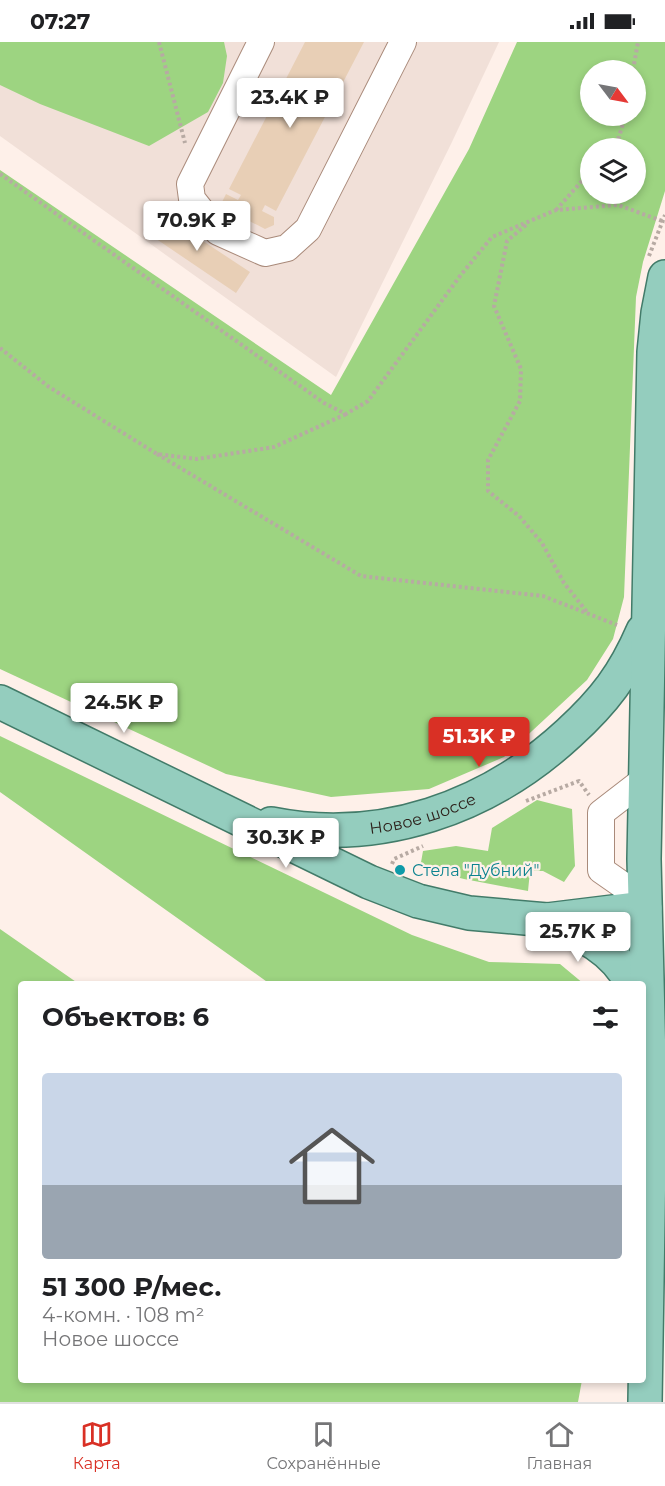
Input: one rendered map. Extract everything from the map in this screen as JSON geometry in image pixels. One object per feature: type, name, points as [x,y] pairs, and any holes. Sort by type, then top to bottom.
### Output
[{"type":"main road","name":"Новое шоссе","points":[[226,811],[287,828],[379,828],[435,815],[482,795],[542,757],[601,703],[636,649],[654,352],[665,277]]},
{"type":"main road","name":"Новое шоссе","points":[[0,702],[226,811],[380,874],[418,901],[469,913],[547,920],[645,904],[646,721],[637,623]]},
{"type":"main road","points":[[584,719],[596,711],[624,708],[646,721]]},
{"type":"main road","points":[[379,828],[362,846],[358,861],[362,872],[380,874]]},
{"type":"main road","points":[[645,904],[646,981]]},
{"type":"main road","name":"Новое шоссе","points":[[547,920],[576,931],[610,953],[630,981]]},
{"type":"main road","points":[[646,1014],[650,1100],[646,1342]]},
{"type":"main road","points":[[645,1383],[645,1402]]},
{"type":"lane","points":[[261,42],[190,184],[192,199],[218,232],[265,254],[287,248],[308,229],[403,42]]},
{"type":"lane","points":[[645,779],[601,813],[601,870],[645,904]]},
{"type":"path","points":[[159,42],[188,154],[201,164]]},
{"type":"path","points":[[635,60],[638,42]]},
{"type":"path","points":[[0,174],[324,403],[346,414]]},
{"type":"path","points":[[556,210],[580,183]]},
{"type":"path","points":[[157,454],[197,459],[274,447],[346,414],[368,401],[460,276],[492,237],[556,210],[618,205],[665,222]]},
{"type":"path","points":[[530,221],[507,241],[495,306],[521,369],[520,401],[488,460],[488,491],[519,516],[542,543],[564,583],[588,613]]},
{"type":"path","points":[[0,348],[49,387],[361,576],[543,596],[588,613],[637,623]]},
{"type":"path","points":[[518,804],[579,781]]},
{"type":"path","points":[[380,874],[394,859],[425,844]]},
{"type":"shaded area","points":[[0,42],[499,42],[336,377],[0,136]]},
{"type":"green space","points":[[0,42],[224,42],[227,56],[223,83],[208,112],[149,146],[40,104],[0,85]]},
{"type":"green space","points":[[517,42],[665,42],[665,191],[643,262],[636,297],[624,597],[613,639],[587,680],[504,757],[429,789],[331,797],[226,774],[0,669],[0,170],[331,395],[469,149]]},
{"type":"green space","points":[[0,736],[412,935],[489,962],[560,964],[580,981],[266,981],[0,792]]},
{"type":"green space","points":[[537,800],[572,809],[575,866],[564,882],[543,871],[530,871],[528,891],[420,868],[423,851],[456,846],[488,851],[492,828]]},
{"type":"green space","points":[[0,929],[75,981],[18,981],[18,1383],[581,1383],[578,1402],[0,1402]]},
{"type":"building","points":[[305,42],[364,42],[276,211],[265,205],[262,211],[274,217],[274,225],[265,229],[228,210],[222,202],[226,194],[238,200],[241,195],[229,189]]},
{"type":"building","points":[[156,210],[250,272],[236,293],[143,230]]},
{"type":"place","name":"Стела \"Дубний\"","points":[[400,870]]}]
